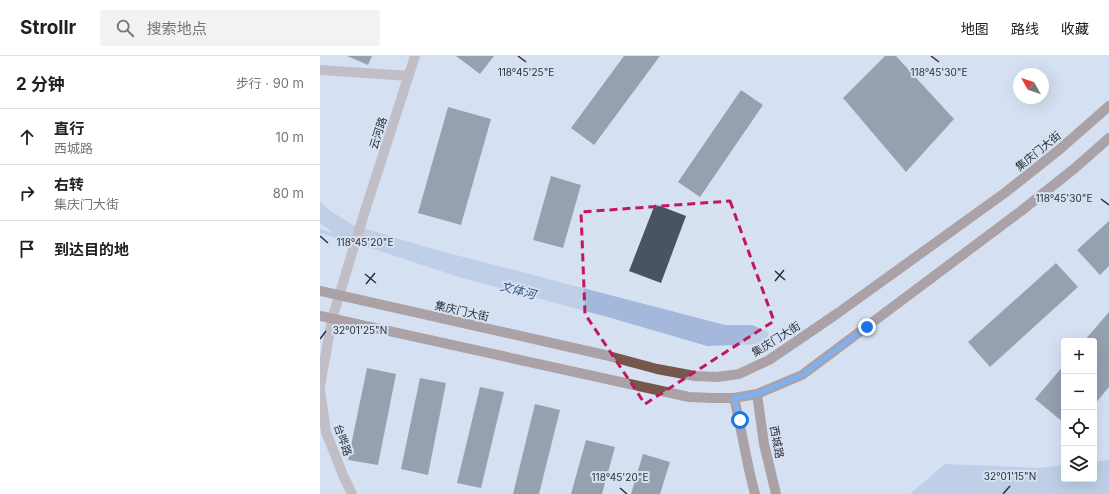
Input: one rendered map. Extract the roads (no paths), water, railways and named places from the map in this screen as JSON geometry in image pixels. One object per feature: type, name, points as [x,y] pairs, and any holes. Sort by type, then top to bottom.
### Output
[{"type":"main road","name":"集庆门大街","points":[[320,290],[339,296],[657,369],[695,376],[717,377],[739,374],[769,360],[838,313],[1006,192],[1060,149],[1109,106]]},
{"type":"main road","points":[[320,316],[689,397],[734,398],[757,394],[802,375],[1021,211],[1075,168],[1109,138]]},
{"type":"main road","name":"西城路","points":[[757,394],[764,444],[776,494]]},
{"type":"main road","points":[[734,398],[755,494]]},
{"type":"street","name":"云河路","points":[[332,319],[363,217],[416,56]]},
{"type":"street","points":[[320,70],[409,76]]},
{"type":"street","points":[[320,386],[332,319]]},
{"type":"street","name":"台晔路","points":[[320,390],[326,432],[352,494]]},
{"type":"water","points":[[320,201],[329,210],[353,225],[433,249],[725,325],[752,325],[769,332],[765,344],[707,346],[611,318],[459,277],[340,238],[320,223]]},
{"type":"water","points":[[1109,460],[1109,494],[910,494],[945,464],[1039,468],[1061,465],[1061,482],[1097,482],[1097,462]]},
{"type":"waterway","name":"文体河","points":[[320,231],[355,242]]}]
